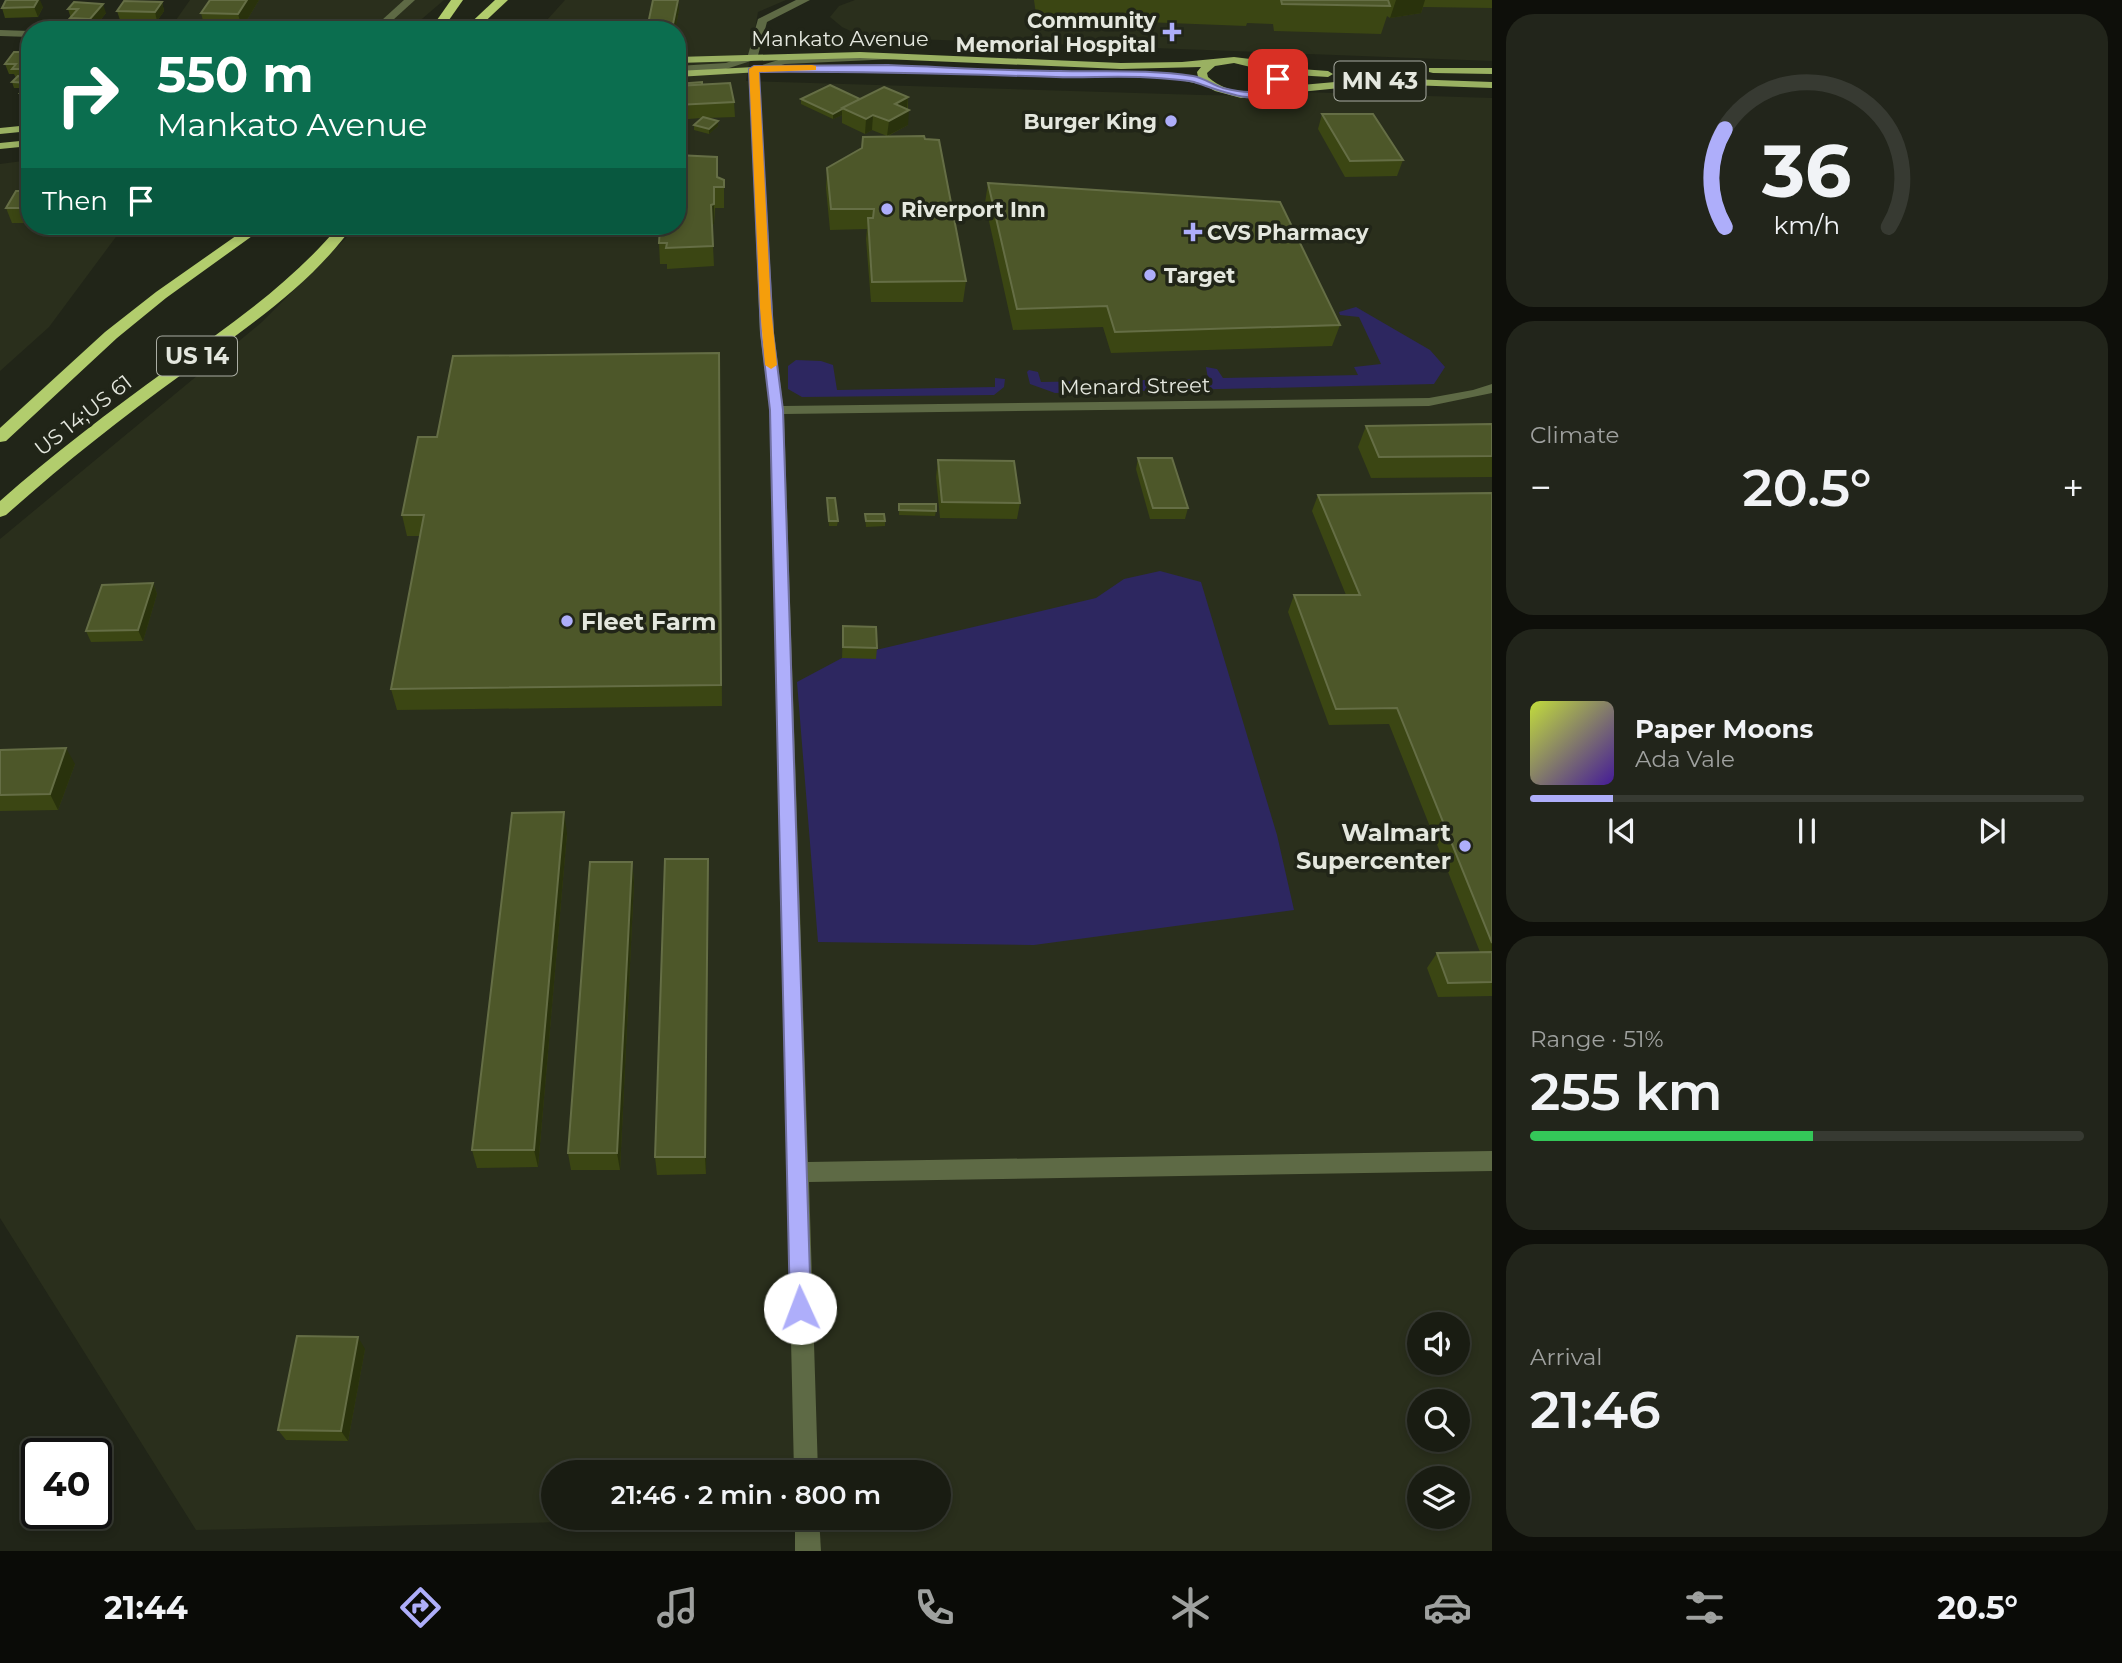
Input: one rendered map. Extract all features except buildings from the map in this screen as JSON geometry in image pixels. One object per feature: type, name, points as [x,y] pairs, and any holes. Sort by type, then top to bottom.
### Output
[{"type":"highway","points":[[442,21],[457,0]]},
{"type":"highway","points":[[479,21],[502,0]]},
{"type":"highway","points":[[490,21],[508,0]]},
{"type":"highway","name":"US 14;US 61","points":[[0,437],[111,335],[161,295],[245,235]]},
{"type":"highway","name":"US 14;US 61","points":[[0,511],[38,476],[120,411],[275,298],[338,235]]},
{"type":"main road","name":"Mankato Avenue","points":[[895,56],[1124,66],[1243,61],[1271,70],[1322,74],[1492,71]]},
{"type":"main road","name":"Mankato Avenue","points":[[686,60],[898,68]]},
{"type":"main road","name":"Mankato Avenue","points":[[686,71],[753,63]]},
{"type":"main road","points":[[1207,82],[1202,72],[1212,63]]},
{"type":"main road","name":"Mankato Avenue","points":[[932,69],[1156,75],[1207,82],[1234,93],[1250,95],[1380,82],[1492,85]]},
{"type":"main road","points":[[1269,91],[1278,82],[1271,70]]},
{"type":"main road","points":[[0,131],[21,129]]},
{"type":"main road","points":[[0,146],[21,144]]},
{"type":"street","points":[[386,21],[410,0]]},
{"type":"street","points":[[805,0],[762,21],[753,63],[767,333],[777,410],[806,1460]]},
{"type":"street","points":[[0,33],[21,34]]},
{"type":"street","points":[[753,63],[895,56]]},
{"type":"street","name":"Menard Street","points":[[777,410],[1429,402],[1476,394],[1492,388]]},
{"type":"street","points":[[796,1172],[1492,1161]]},
{"type":"street","points":[[807,1530],[808,1551]]},
{"type":"shaded area","points":[[190,0],[444,0],[420,21],[175,21]]},
{"type":"shaded area","points":[[565,0],[786,0],[758,12],[746,81],[1201,95],[1278,96],[1302,92],[1492,98],[1492,1551],[808,1551],[807,1530],[951,1530],[951,1460],[541,1460],[541,1523],[196,1530],[0,1218],[0,539],[262,322],[349,235],[686,235],[686,21],[546,21]]},
{"type":"shaded area","name":"Community Memorial Hospital","points":[[855,0],[1492,0],[1492,61],[863,37],[842,27],[830,17],[839,6]]},
{"type":"shaded area","points":[[21,161],[21,235],[117,235],[49,327],[0,371],[0,164]]},
{"type":"shaded area","points":[[1356,307],[1430,350],[1445,367],[1434,384],[1055,393],[1030,384],[1027,372],[1038,372],[1041,382],[1208,379],[1206,367],[1217,369],[1223,378],[1358,375],[1354,367],[1381,364],[1359,317],[1340,315],[1339,312]]},
{"type":"shaded area","points":[[796,360],[821,361],[833,365],[837,390],[995,387],[995,378],[1005,379],[1004,387],[994,395],[802,397],[788,389],[788,366]]},
{"type":"shaded area","points":[[1160,571],[1201,582],[1277,835],[1294,910],[1034,945],[818,942],[797,682],[842,658],[1096,598],[1124,579]]},
{"type":"slow traffic","points":[[771,365],[765,308],[754,69],[812,68]]},
{"type":"place","name":"Community Memorial Hospital","points":[[1172,32]]},
{"type":"place","name":"Burger King","points":[[1171,121]]},
{"type":"place","name":"Riverport Inn","points":[[887,209]]},
{"type":"place","name":"CVS Pharmacy","points":[[1193,232]]},
{"type":"place","name":"Target","points":[[1150,275]]},
{"type":"place","name":"Fleet Farm","points":[[567,621]]},
{"type":"place","name":"Walmart Supercenter","points":[[1465,846]]},
{"type":"route","points":[[800,1308],[777,410],[767,333],[754,69],[888,68],[1156,75],[1195,79],[1220,90],[1250,95],[1269,91],[1275,87],[1278,79]]}]
